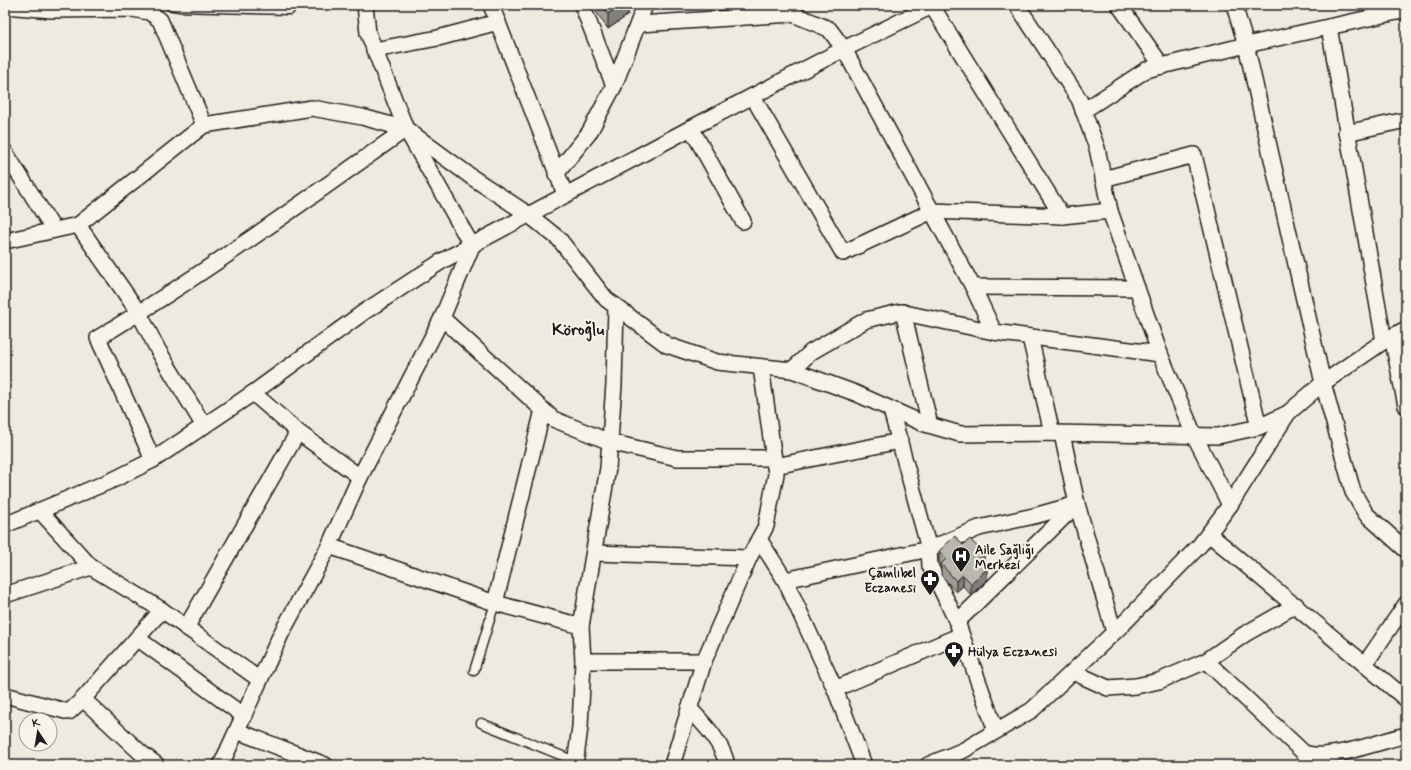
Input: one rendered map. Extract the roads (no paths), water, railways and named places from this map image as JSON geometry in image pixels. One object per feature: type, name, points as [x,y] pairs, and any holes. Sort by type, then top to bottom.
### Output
[{"type":"street","points":[[365,5],[368,34],[406,129],[472,246]]},
{"type":"street","points":[[491,5],[564,194]]},
{"type":"street","points":[[582,5],[614,86]]},
{"type":"street","points":[[556,174],[589,133],[614,86],[645,5]]},
{"type":"street","points":[[1017,5],[1079,100],[1097,148],[1110,211],[1160,354],[1194,435],[1230,506]]},
{"type":"street","points":[[1120,5],[1162,66]]},
{"type":"street","points":[[1234,5],[1246,45],[1323,383],[1353,492],[1366,514],[1406,550]]},
{"type":"street","points":[[5,6],[52,10],[153,9],[160,20],[204,125]]},
{"type":"street","points":[[5,525],[41,512],[115,479],[153,460],[252,393],[364,312],[442,261],[529,215],[564,194],[691,128],[844,49],[933,6],[1062,216]]},
{"type":"street","points":[[1083,111],[1146,70],[1246,45],[1406,10]]},
{"type":"street","points":[[639,24],[793,14],[829,29],[844,49],[973,287],[994,332]]},
{"type":"street","points":[[374,50],[438,38],[498,22]]},
{"type":"street","points":[[1329,27],[1346,133],[1388,339],[1406,406]]},
{"type":"street","points":[[753,97],[843,253],[932,211],[1062,216],[1110,211]]},
{"type":"street","points":[[5,241],[78,224],[204,125],[312,108],[362,117],[406,129],[473,178],[529,215],[559,239],[606,299],[667,344],[718,362],[792,370],[855,393],[891,410],[930,425],[960,434],[1057,433],[1218,436],[1259,427],[1288,413],[1323,383],[1388,339],[1406,329]]},
{"type":"street","points":[[1346,133],[1406,120]]},
{"type":"street","points":[[691,128],[743,221]]},
{"type":"street","points":[[153,460],[98,338],[139,313],[292,210],[406,129]]},
{"type":"street","points":[[5,152],[54,230]]},
{"type":"street","points":[[1103,179],[1194,155],[1259,427]]},
{"type":"street","points":[[78,224],[139,313],[158,350],[204,426]]},
{"type":"street","points":[[221,765],[281,634],[328,546],[360,476],[442,318],[472,246]]},
{"type":"street","points":[[973,287],[1137,288]]},
{"type":"street","points":[[575,763],[580,727],[583,661],[581,626],[608,468],[614,384],[616,306]]},
{"type":"street","points":[[792,370],[811,352],[866,320],[900,312],[994,332],[1160,354]]},
{"type":"street","points":[[903,312],[930,425]]},
{"type":"street","points":[[442,318],[553,419],[610,442],[677,458],[774,462],[900,441]]},
{"type":"street","points":[[1030,337],[1114,632]]},
{"type":"street","points":[[672,765],[704,661],[748,558],[766,526],[776,474],[761,367]]},
{"type":"street","points":[[252,393],[298,432],[360,476]]},
{"type":"street","points":[[495,603],[543,410]]},
{"type":"street","points":[[891,410],[929,549],[930,566],[959,629],[996,731]]},
{"type":"street","points":[[928,765],[964,750],[1032,710],[1114,632],[1209,534],[1230,506],[1288,413]]},
{"type":"street","points":[[186,628],[298,432]]},
{"type":"street","points":[[785,580],[929,549],[979,528],[1034,516],[1077,504]]},
{"type":"street","points":[[835,688],[959,629],[1077,504]]},
{"type":"street","points":[[41,512],[91,567],[162,610],[260,680]]},
{"type":"street","points":[[1209,534],[1406,698]]},
{"type":"street","points":[[759,539],[785,580],[835,688],[864,765]]},
{"type":"street","points":[[328,546],[495,603],[581,626]]},
{"type":"street","points":[[594,553],[748,558]]},
{"type":"street","points":[[5,596],[91,567]]},
{"type":"street","points":[[1365,664],[1406,604]]},
{"type":"street","points":[[1073,672],[1108,688],[1136,686],[1159,681],[1206,661],[1245,634],[1296,606]]},
{"type":"street","points":[[5,695],[69,712],[83,699],[162,610]]},
{"type":"street","points":[[137,638],[244,716]]},
{"type":"street","points":[[583,661],[704,661]]},
{"type":"street","points":[[1206,661],[1304,753],[1310,755],[1327,756],[1406,734]]},
{"type":"street","points":[[83,699],[141,753],[157,765]]},
{"type":"street","points":[[689,708],[711,731],[725,756],[727,765]]},
{"type":"street","points":[[237,730],[325,765]]},
{"type":"lane","points":[[169,5],[179,7],[290,10]]},
{"type":"lane","points":[[474,671],[495,603]]},
{"type":"lane","points":[[481,723],[575,763]]},
{"type":"place","name":"Aile Sağlığı Merkezi","points":[[961,573]]},
{"type":"place","name":"Çamlıbel Eczanesi","points":[[930,596]]},
{"type":"place","name":"Hülya Eczanesi","points":[[954,668]]},
{"type":"district","name":"Köroğlu","points":[[578,329]]}]
